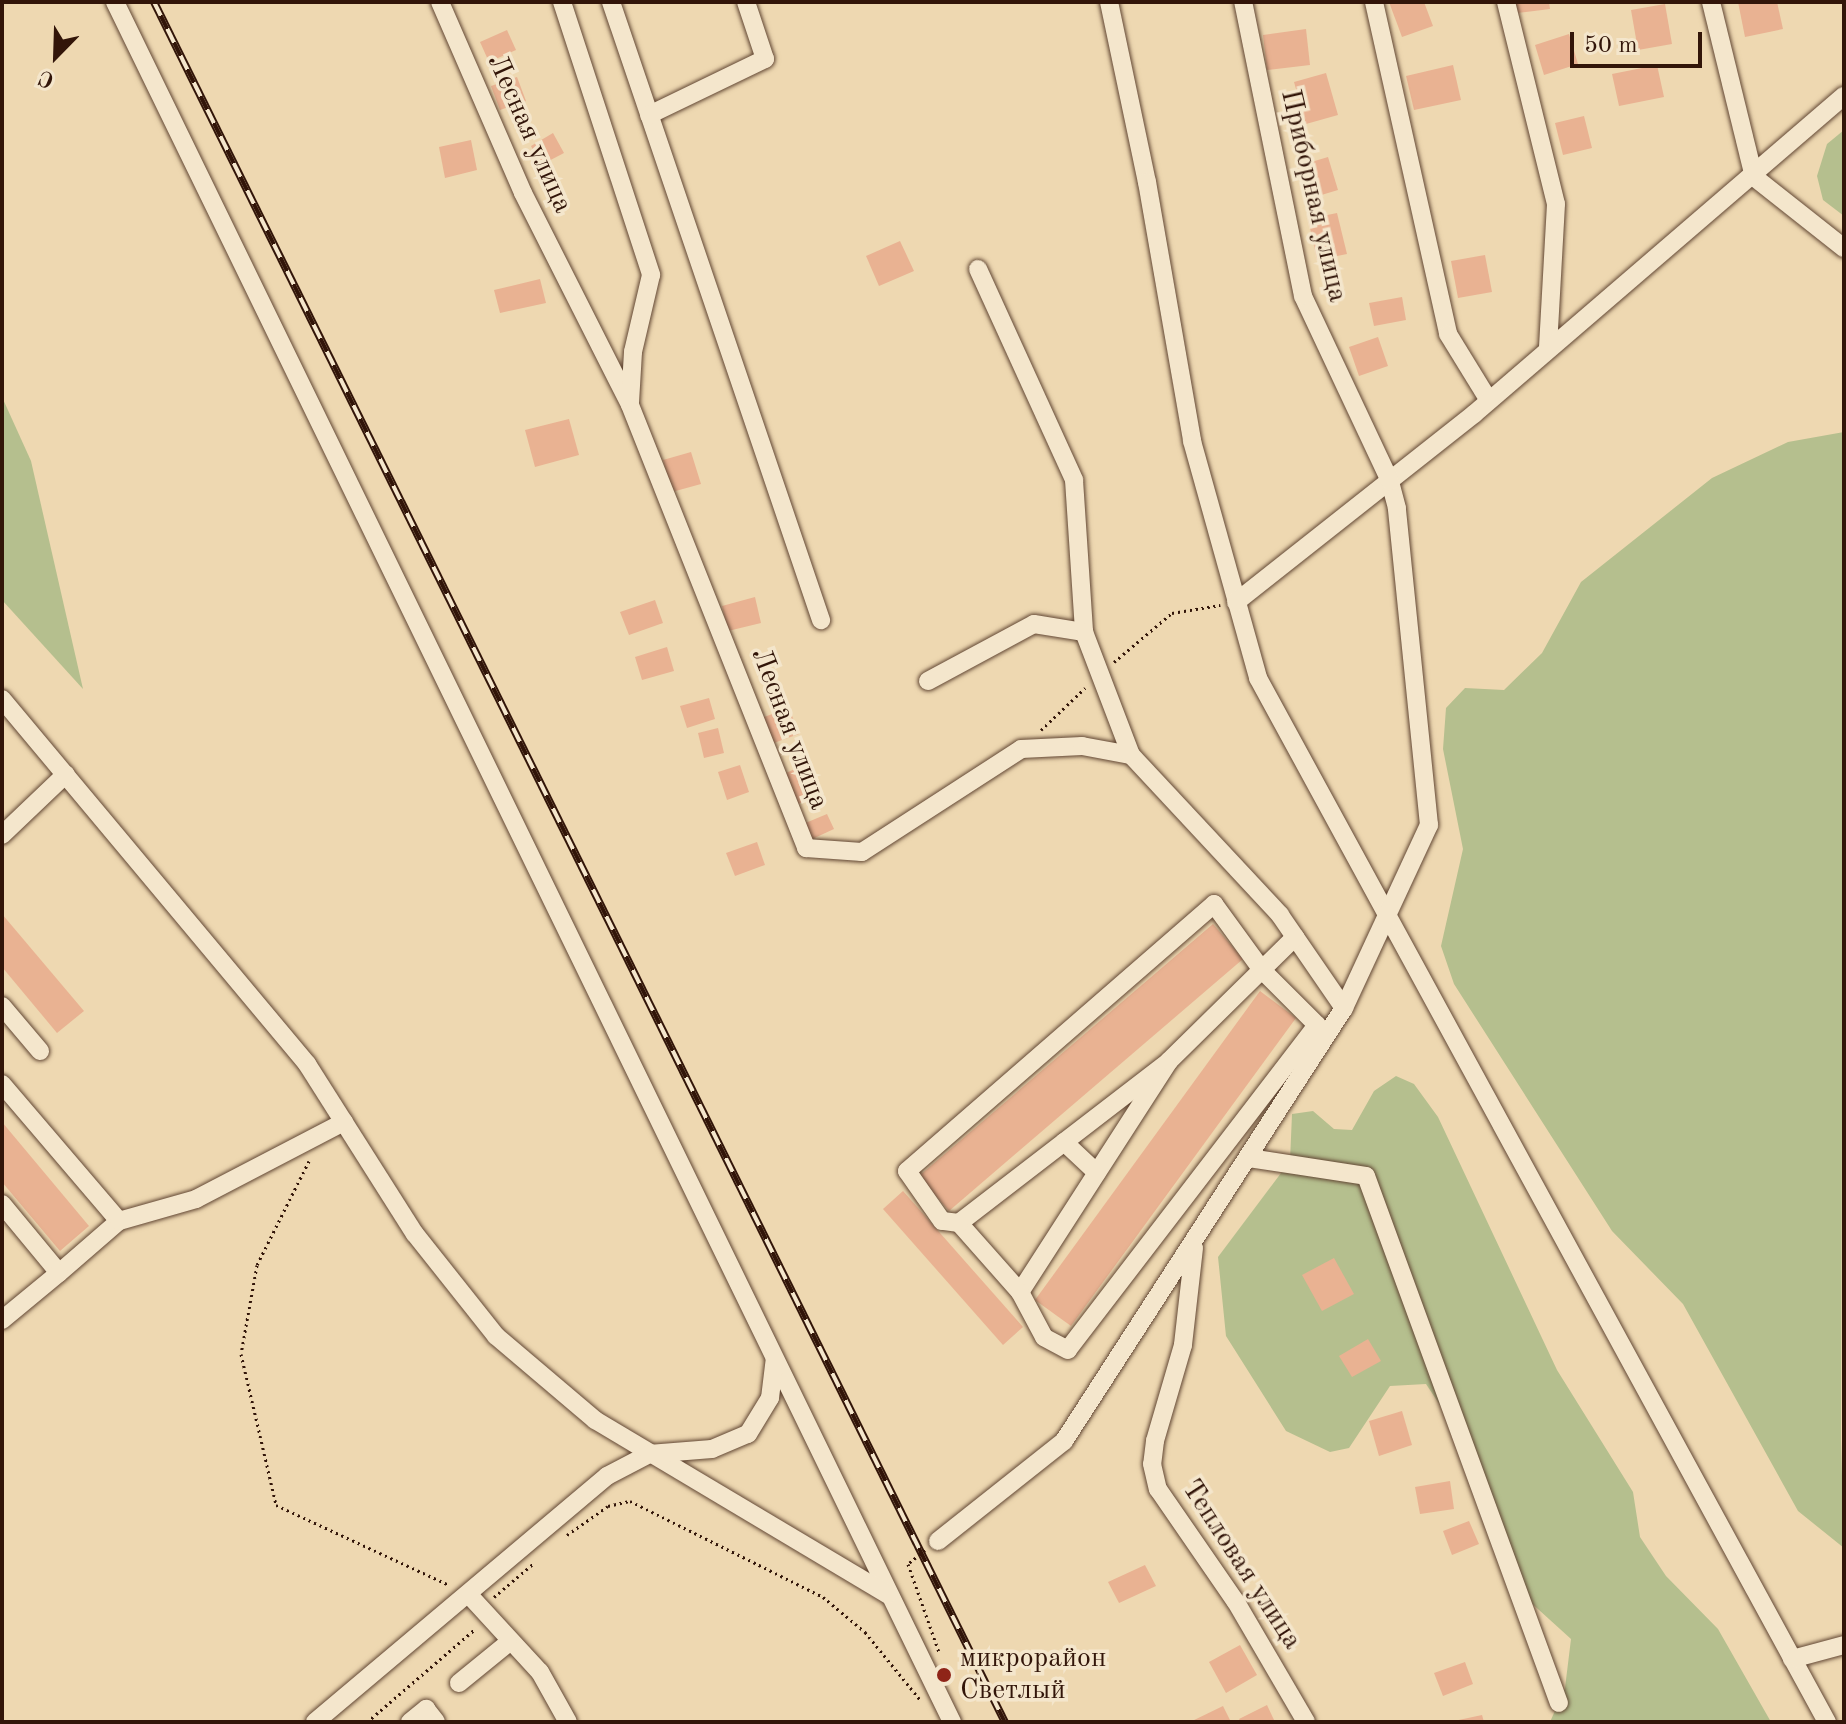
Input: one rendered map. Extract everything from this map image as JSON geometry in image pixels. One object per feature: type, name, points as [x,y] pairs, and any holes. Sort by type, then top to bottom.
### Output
[{"type":"street","points":[[115,2],[952,1722]]},
{"type":"street","name":"Лесная улица","points":[[440,2],[523,193],[630,405],[806,848],[862,852],[1021,749]]},
{"type":"street","points":[[562,2],[651,275],[633,352],[630,405]]},
{"type":"street","points":[[611,2],[821,620]]},
{"type":"street","points":[[649,115],[765,59],[746,2]]},
{"type":"street","points":[[1109,2],[1147,182],[1192,441],[1258,678],[1827,1722]]},
{"type":"street","name":"Приборная улица","points":[[938,1541],[1064,1441],[1194,1245],[1344,1008],[1389,919],[1429,825],[1390,481],[1303,296],[1243,2]]},
{"type":"street","points":[[1374,2],[1448,334],[1488,399]]},
{"type":"street","points":[[1506,2],[1556,204],[1548,349]]},
{"type":"street","points":[[1711,2],[1754,177],[1844,248]]},
{"type":"street","points":[[1236,602],[1390,481],[1754,177],[1844,96]]},
{"type":"street","points":[[978,269],[1074,480],[1084,632],[1131,755],[1295,937],[1344,1008]]},
{"type":"street","points":[[928,681],[1034,624],[1084,632]]},
{"type":"street","points":[[2,699],[298,1052],[415,1234],[496,1336],[595,1420],[888,1595]]},
{"type":"street","points":[[1021,749],[1082,746],[1131,755]]},
{"type":"street","points":[[2,835],[66,774]]},
{"type":"street","points":[[1214,904],[1262,970],[1317,1025],[1068,1350],[1044,1337],[1020,1292],[959,1223],[942,1221],[907,1171],[1214,904]]},
{"type":"street","points":[[959,1223],[1169,1061],[1295,937]]},
{"type":"street","points":[[2,1006],[40,1051]]},
{"type":"street","points":[[1020,1292],[1169,1061]]},
{"type":"street","points":[[2,1084],[119,1221]]},
{"type":"street","points":[[2,1320],[119,1221],[196,1199],[344,1122]]},
{"type":"street","points":[[1064,1142],[1097,1173]]},
{"type":"street","points":[[1249,1158],[1366,1176],[1559,1703]]},
{"type":"street","points":[[2,1204],[59,1273]]},
{"type":"street","name":"Тепловая улица","points":[[1194,1245],[1183,1345],[1155,1441],[1152,1464],[1158,1489],[1236,1602],[1306,1722]]},
{"type":"street","points":[[315,1722],[475,1601],[607,1476],[649,1454],[712,1449],[748,1434],[770,1398],[775,1359]]},
{"type":"street","points":[[475,1601],[508,1643],[540,1672],[568,1722]]},
{"type":"street","points":[[459,1683],[508,1643]]},
{"type":"street","points":[[1792,1659],[1844,1645]]},
{"type":"street","points":[[410,1722],[426,1709],[436,1722]]},
{"type":"path","points":[[1021,749],[1100,674],[1172,613],[1236,602]]},
{"type":"path","points":[[311,1158],[257,1265],[241,1354],[276,1505],[475,1601]]},
{"type":"path","points":[[562,1538],[608,1506],[630,1501],[823,1597],[865,1632],[925,1706]]},
{"type":"path","points":[[938,1541],[908,1564],[939,1653]]},
{"type":"path","points":[[475,1601],[542,1555]]},
{"type":"path","points":[[367,1722],[474,1634],[475,1601]]},
{"type":"green space","points":[[1844,130],[1844,216],[1823,200],[1817,176],[1827,144]]},
{"type":"green space","points":[[2,397],[31,461],[83,689],[2,600]]},
{"type":"green space","points":[[1844,432],[1841,1440],[1844,1548],[1798,1511],[1683,1304],[1612,1231],[1454,984],[1441,946],[1463,849],[1443,749],[1446,708],[1465,688],[1504,690],[1542,653],[1581,582],[1712,478],[1788,442]]},
{"type":"green space","points":[[1396,1076],[1414,1084],[1438,1117],[1557,1370],[1633,1492],[1640,1537],[1666,1576],[1718,1629],[1771,1722],[1550,1722],[1565,1688],[1571,1639],[1528,1600],[1471,1452],[1426,1384],[1390,1386],[1349,1448],[1330,1452],[1286,1431],[1226,1336],[1218,1257],[1290,1161],[1292,1114],[1313,1111],[1334,1129],[1352,1130],[1374,1091]]},
{"type":"building","points":[[1389,2],[1424,2],[1433,26],[1402,37]]},
{"type":"building","points":[[1515,2],[1549,2],[1550,9],[1517,13]]},
{"type":"building","points":[[1738,2],[1777,2],[1783,29],[1745,37]]},
{"type":"building","points":[[1665,4],[1672,44],[1638,50],[1631,10]]},
{"type":"building","points":[[1306,29],[1310,65],[1267,70],[1263,35]]},
{"type":"building","points":[[507,30],[516,50],[489,62],[480,42]]},
{"type":"building","points":[[1569,34],[1578,64],[1544,75],[1535,45]]},
{"type":"building","points":[[1453,65],[1461,100],[1414,110],[1406,76]]},
{"type":"building","points":[[1657,65],[1664,97],[1619,106],[1612,74]]},
{"type":"building","points":[[1326,73],[1338,115],[1306,124],[1294,82]]},
{"type":"building","points":[[517,77],[526,101],[500,110],[491,86]]},
{"type":"building","points":[[1584,116],[1592,148],[1563,155],[1555,123]]},
{"type":"building","points":[[553,133],[564,153],[541,165],[531,146]]},
{"type":"building","points":[[471,140],[477,170],[445,178],[439,147]]},
{"type":"building","points":[[1328,157],[1338,190],[1308,199],[1298,166]]},
{"type":"building","points":[[1337,213],[1347,254],[1317,260],[1308,219]]},
{"type":"building","points":[[900,241],[914,271],[879,286],[866,256]]},
{"type":"building","points":[[1485,255],[1492,292],[1458,298],[1451,261]]},
{"type":"building","points":[[540,279],[546,303],[500,313],[494,290]]},
{"type":"building","points":[[1402,297],[1406,320],[1374,326],[1369,303]]},
{"type":"building","points":[[1378,337],[1388,366],[1359,376],[1349,347]]},
{"type":"building","points":[[569,419],[579,455],[535,467],[525,430]]},
{"type":"building","points":[[691,452],[701,484],[672,492],[663,460]]},
{"type":"building","points":[[755,597],[761,623],[728,631],[722,606]]},
{"type":"building","points":[[655,600],[663,623],[629,635],[620,612]]},
{"type":"building","points":[[667,647],[674,671],[642,680],[635,657]]},
{"type":"building","points":[[709,698],[715,719],[687,728],[680,706]]},
{"type":"building","points":[[789,708],[799,734],[771,744],[761,718]]},
{"type":"building","points":[[718,728],[724,753],[704,758],[698,733]]},
{"type":"building","points":[[807,763],[821,793],[796,805],[782,775]]},
{"type":"building","points":[[740,765],[749,792],[727,800],[718,772]]},
{"type":"building","points":[[827,814],[834,829],[810,840],[803,824]]},
{"type":"building","points":[[757,842],[765,865],[735,876],[726,853]]},
{"type":"building","points":[[2,914],[84,1011],[57,1033],[2,967]]},
{"type":"building","points":[[1213,924],[1243,959],[949,1211],[919,1176]]},
{"type":"building","points":[[1260,991],[1296,1018],[1071,1326],[1035,1300]]},
{"type":"building","points":[[2,1122],[89,1226],[60,1251],[2,1182]]},
{"type":"building","points":[[903,1191],[1023,1327],[1003,1345],[883,1209]]},
{"type":"building","points":[[1334,1258],[1354,1294],[1322,1311],[1302,1275]]},
{"type":"building","points":[[1368,1339],[1381,1361],[1352,1377],[1339,1356]]},
{"type":"building","points":[[1402,1411],[1412,1445],[1379,1456],[1369,1421]]},
{"type":"building","points":[[1450,1481],[1454,1509],[1420,1514],[1415,1487]]},
{"type":"building","points":[[1469,1521],[1479,1544],[1452,1555],[1443,1531]]},
{"type":"building","points":[[1145,1565],[1156,1586],[1119,1603],[1108,1582]]},
{"type":"building","points":[[1240,1645],[1257,1675],[1226,1693],[1209,1662]]},
{"type":"building","points":[[1465,1662],[1473,1684],[1443,1696],[1434,1673]]},
{"type":"building","points":[[1267,1705],[1275,1722],[1241,1722],[1239,1719]]},
{"type":"building","points":[[1223,1706],[1231,1722],[1190,1722]]},
{"type":"building","points":[[1482,1715],[1484,1722],[1454,1722],[1454,1721]]},
{"type":"railway","points":[[154,2],[1005,1722]]},
{"type":"place","name":"микрорайон Светлый","points":[[944,1675]]}]
